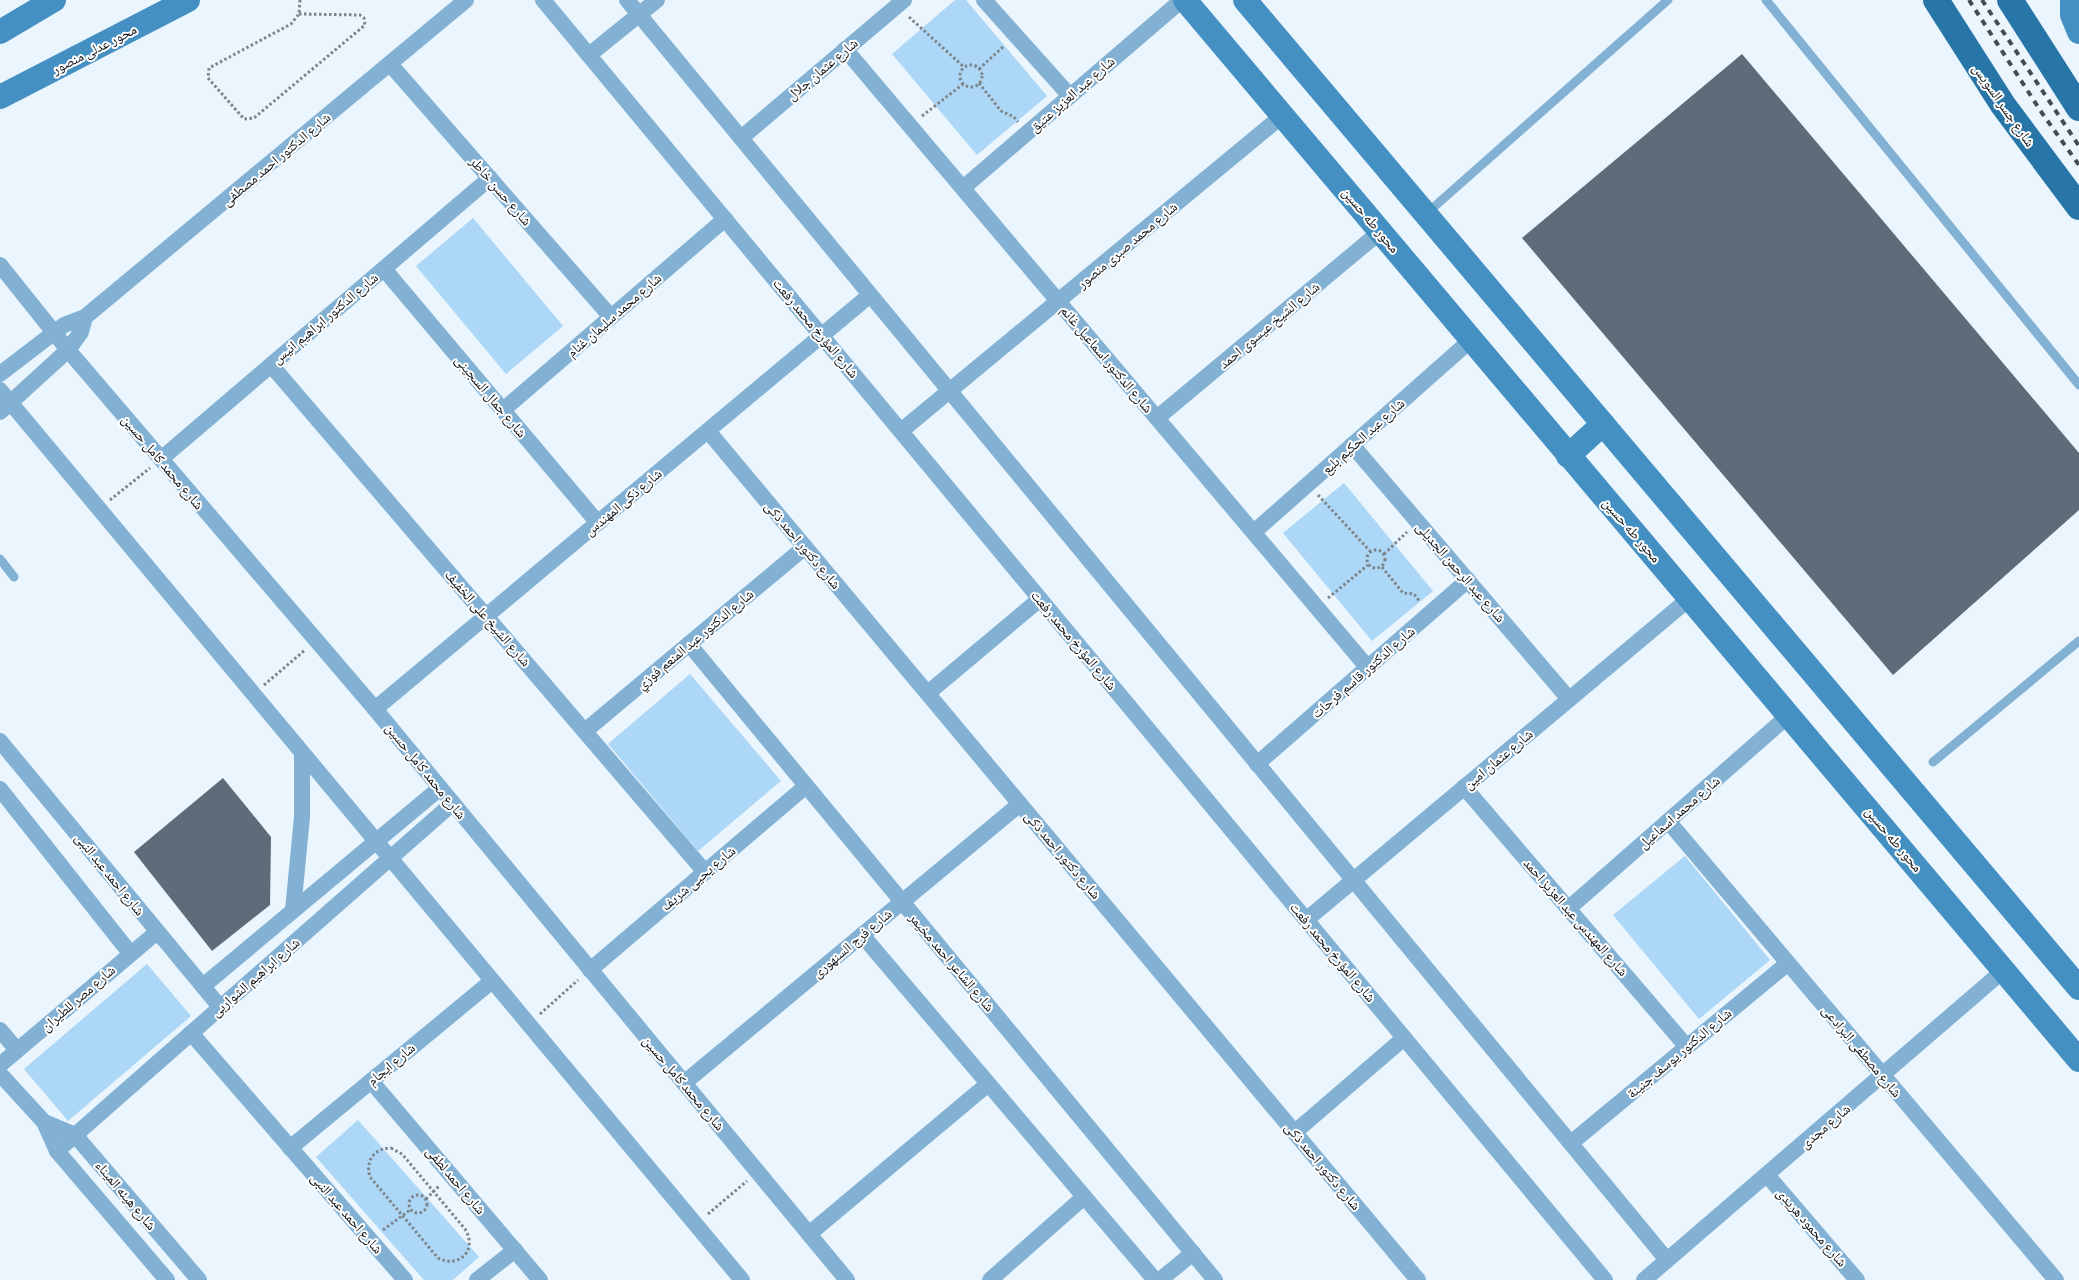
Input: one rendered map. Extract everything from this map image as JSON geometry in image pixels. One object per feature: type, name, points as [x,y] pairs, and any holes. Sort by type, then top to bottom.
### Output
[{"type":"main road","name":"شارع جسر السويس","points":[[1936,0],[2003,105],[2079,206]]},
{"type":"main road","points":[[2010,0],[2079,108]]},
{"type":"street","points":[[0,32],[54,0]]},
{"type":"street","name":"محور عدلى منصور","points":[[0,98],[188,0]]},
{"type":"street","name":"شارع الدكتور احمد مصطفى","points":[[0,374],[54,332],[71,321],[85,317],[466,0]]},
{"type":"street","name":"شارع المؤرخ محمد رفعت","points":[[543,0],[1605,1280]]},
{"type":"street","points":[[626,0],[1667,1260]]},
{"type":"street","points":[[589,55],[657,0]]},
{"type":"street","points":[[984,0],[1070,96]]},
{"type":"street","name":"شارع عبد العزيز عتيق","points":[[962,188],[1183,0]]},
{"type":"street","name":"محور طه حسين","points":[[1183,0],[1283,115],[1568,456],[2079,1060]]},
{"type":"street","points":[[1245,0],[2079,988]]},
{"type":"street","points":[[2072,0],[2072,15],[2079,32]]},
{"type":"street","name":"شارع عثمان جلال","points":[[741,138],[900,3]]},
{"type":"street","name":"شارع الدكتور اسماعيل غانم","points":[[845,50],[1368,668]]},
{"type":"street","name":"شارع حسن خاطر","points":[[390,64],[611,317]]},
{"type":"street","name":"شارع محمد صبرى منصور","points":[[901,431],[1283,115]]},
{"type":"street","name":"شارع الدكتور ابراهيم انيس","points":[[161,459],[490,178]]},
{"type":"street","name":"شارع محمد سليمان غنام","points":[[503,410],[725,219]]},
{"type":"street","name":"شارع الشيخ عيسوى احمد","points":[[1157,418],[1381,231]]},
{"type":"street","name":"شارع محمد كامل حسين","points":[[0,265],[68,350],[375,709],[847,1280]]},
{"type":"street","name":"شارع جمال السجينى","points":[[384,269],[598,523]]},
{"type":"street","name":"شارع ذكى المهندس","points":[[375,709],[870,295]]},
{"type":"street","name":"شارع الدكتور احمد مصطفى","points":[[5,407],[68,350],[81,332],[85,317]]},
{"type":"street","name":"شارع عبد الحكيم بلبع","points":[[1254,532],[1472,339]]},
{"type":"street","name":"شارع الشيخ على الخفيف","points":[[271,365],[705,872]]},
{"type":"street","points":[[0,390],[5,407],[98,510],[742,1280]]},
{"type":"street","points":[[1568,456],[1603,424]]},
{"type":"street","name":"شارع دكتور احمد ذكى","points":[[708,431],[1418,1280]]},
{"type":"street","name":"شارع عبد الرحمن الجديلى","points":[[1352,445],[1569,699]]},
{"type":"street","name":"شارع الدكتور عبد المنعم فوزي","points":[[585,731],[805,547]]},
{"type":"street","name":"شارع الدكتور قاسم فرحات","points":[[1258,764],[1468,580]]},
{"type":"street","name":"شارع عثمان امين","points":[[1306,920],[1690,598]]},
{"type":"street","points":[[928,694],[1040,599]]},
{"type":"street","name":"شارع الشاعر احمد مخيمر","points":[[689,644],[1215,1280]]},
{"type":"street","name":"شارع محمد اسماعيل","points":[[1568,909],[1789,715]]},
{"type":"street","name":"شارع احمد عبد النبى","points":[[0,741],[220,1007]]},
{"type":"street","points":[[294,910],[302,833],[302,755]]},
{"type":"street","name":"شارع يحيى شريف","points":[[590,970],[806,786]]},
{"type":"street","name":"شارع المهندس عبد العزيز احمد","points":[[1464,787],[1687,1047]]},
{"type":"street","name":"شارع ابراهيم الشواربى","points":[[203,986],[440,788]]},
{"type":"street","points":[[0,789],[130,953]]},
{"type":"street","name":"شارع ابراهيم الشواربى","points":[[57,1151],[453,803]]},
{"type":"street","name":"شارع فرج السنهورى","points":[[684,1083],[1020,804]]},
{"type":"street","name":"شارع مصطفى البرادعى","points":[[1668,821],[2056,1280]]},
{"type":"street","name":"شارع مصر للطيران","points":[[0,1065],[157,932]]},
{"type":"street","points":[[862,935],[1155,1280]]},
{"type":"street","name":"شارع الدكتور يوسف جنينة","points":[[1571,1143],[1788,963]]},
{"type":"street","name":"شارع مجدى","points":[[1644,1280],[2004,970]]},
{"type":"street","name":"شارع ايجام","points":[[290,1148],[492,981]]},
{"type":"street","points":[[0,1030],[17,1050]]},
{"type":"street","name":"شارع احمد عبد النبى","points":[[191,1033],[405,1280]]},
{"type":"street","points":[[1294,1132],[1404,1038]]},
{"type":"street","name":"شارع احمد لطفى","points":[[371,1081],[540,1280]]},
{"type":"street","points":[[809,1234],[988,1084]]},
{"type":"street","name":"شارع هيئه الميناء","points":[[3,1085],[44,1122],[75,1135],[199,1280]]},
{"type":"street","name":"شارع هيئه الميناء","points":[[44,1122],[57,1151],[167,1280]]},
{"type":"street","name":"شارع محمود هريدى","points":[[1767,1175],[1857,1280]]},
{"type":"street","points":[[990,1280],[1084,1197]]},
{"type":"street","points":[[477,1280],[515,1250]]},
{"type":"street","points":[[1160,1280],[1193,1253]]},
{"type":"lane","points":[[1426,214],[1668,0]]},
{"type":"lane","points":[[1766,0],[2079,385]]},
{"type":"lane","points":[[0,559],[14,576]]},
{"type":"lane","points":[[1934,762],[2079,641]]},
{"type":"path","points":[[299,14],[360,15],[364,18],[365,25],[254,118],[244,119],[208,78],[209,68],[291,24],[299,14],[300,0]]},
{"type":"path","points":[[900,3],[964,67]]},
{"type":"path","points":[[979,69],[1016,35]]},
{"type":"path","points":[[972,65],[979,69],[981,78],[979,83],[971,87],[963,84],[960,77],[964,67],[972,65]]},
{"type":"path","points":[[979,83],[1001,111],[1014,117],[1026,134]]},
{"type":"path","points":[[910,126],[963,84]]},
{"type":"path","points":[[98,510],[161,459]]},
{"type":"path","points":[[1308,484],[1370,552]]},
{"type":"path","points":[[1384,554],[1418,521]]},
{"type":"path","points":[[1375,550],[1384,554],[1385,563],[1382,567],[1377,569],[1368,565],[1366,560],[1370,552],[1375,550]]},
{"type":"path","points":[[1317,608],[1368,565]]},
{"type":"path","points":[[1382,567],[1403,592],[1414,594],[1418,598],[1428,615]]},
{"type":"path","points":[[252,694],[315,641]]},
{"type":"path","points":[[528,1024],[590,970]]},
{"type":"path","points":[[385,1148],[391,1148],[402,1154],[465,1229],[470,1241],[467,1253],[457,1261],[450,1262],[438,1258],[402,1216],[370,1177],[368,1171],[370,1159],[374,1154],[385,1148]]},
{"type":"path","points":[[696,1224],[758,1172]]},
{"type":"path","points":[[417,1195],[426,1199],[427,1208],[424,1212],[414,1213],[410,1210],[408,1205],[412,1196],[417,1195]]},
{"type":"path","points":[[370,1240],[410,1210]]},
{"type":"shaded area","points":[[955,0],[966,0],[1047,96],[977,155],[892,54]]},
{"type":"shaded area","points":[[473,218],[563,326],[506,374],[416,266]]},
{"type":"shaded area","points":[[1344,483],[1433,591],[1372,641],[1283,533]]},
{"type":"shaded area","points":[[690,674],[781,781],[698,851],[608,744]]},
{"type":"shaded area","points":[[1685,856],[1770,960],[1699,1019],[1613,915]]},
{"type":"shaded area","points":[[147,964],[191,1016],[68,1121],[24,1069]]},
{"type":"shaded area","points":[[358,1120],[479,1257],[453,1280],[424,1280],[316,1157]]},
{"type":"building","points":[[1742,54],[2079,453],[2079,510],[1893,675],[1522,238]]},
{"type":"building","points":[[223,778],[271,837],[270,905],[212,951],[134,852]]},
{"type":"railway","points":[[1969,0],[2042,113],[2079,165]]},
{"type":"railway","points":[[1982,0],[2079,146]]}]
